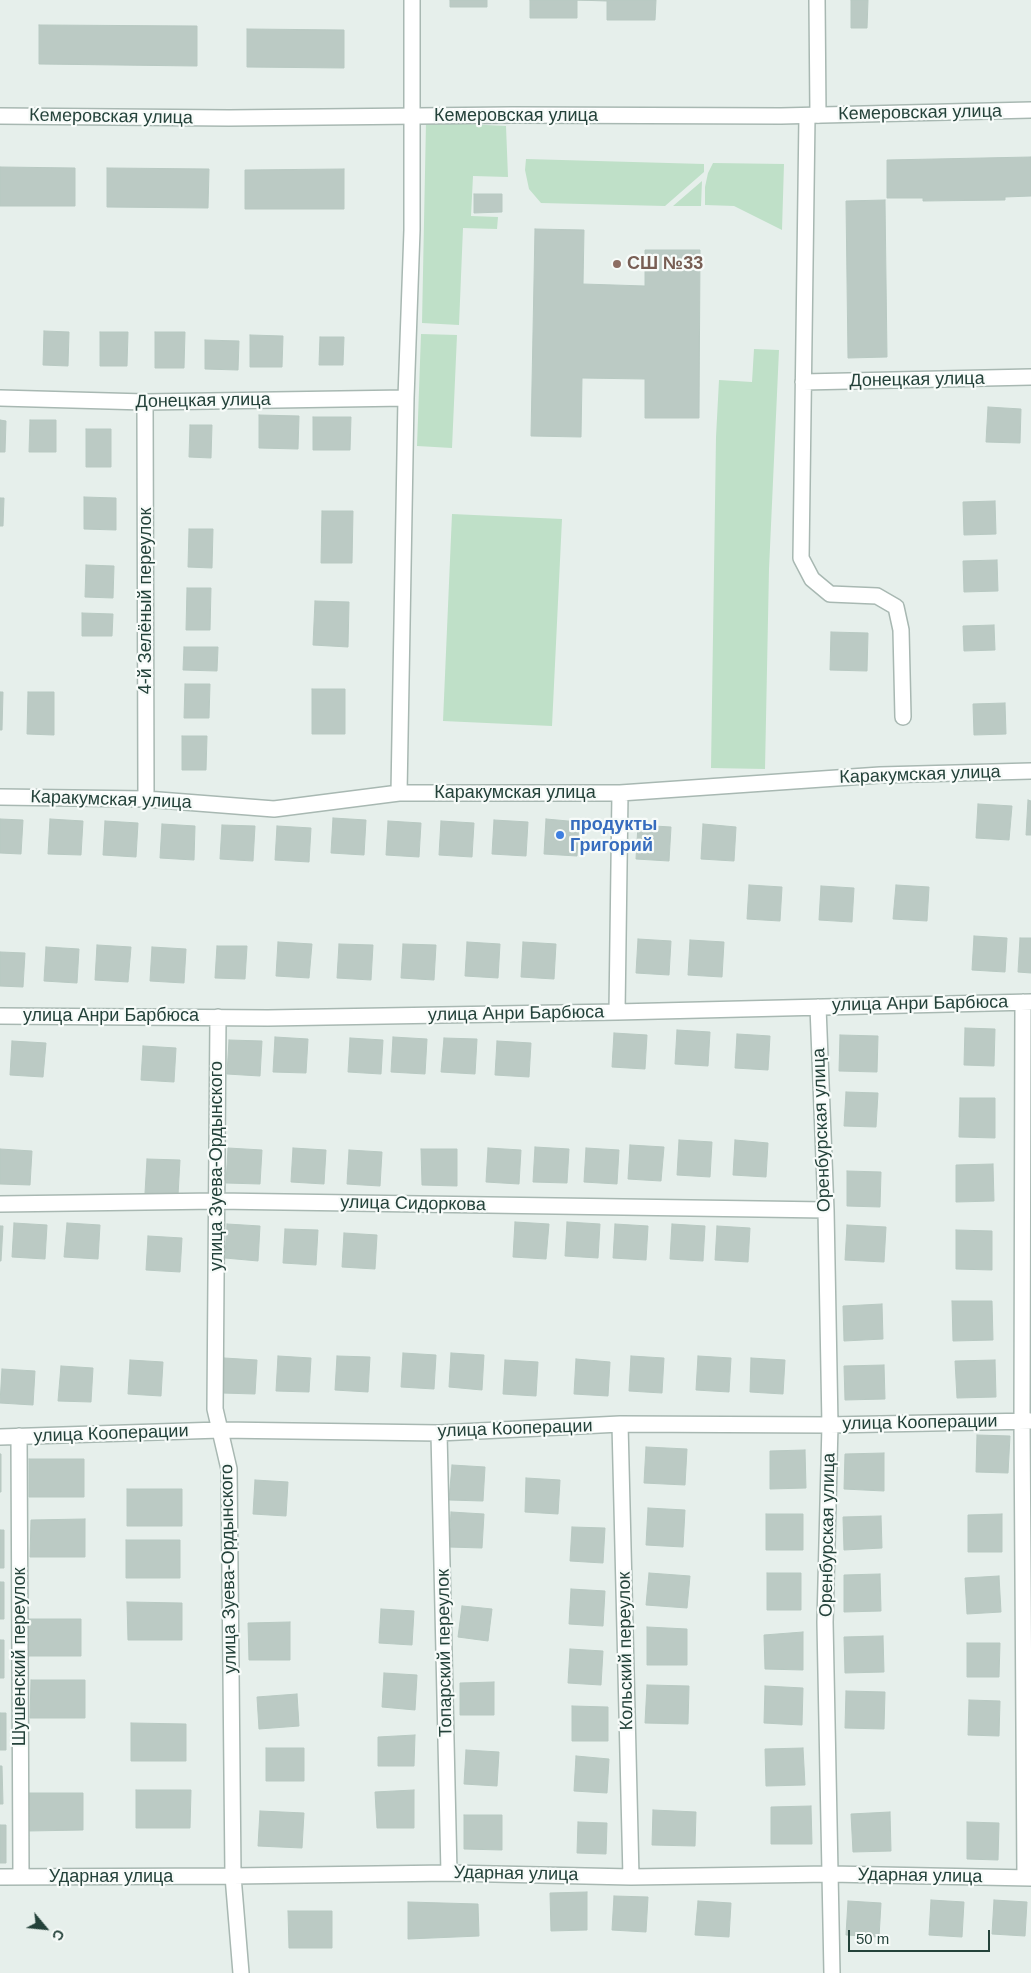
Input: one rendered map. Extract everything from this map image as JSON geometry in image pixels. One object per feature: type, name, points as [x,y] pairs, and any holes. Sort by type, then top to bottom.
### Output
[{"type":"street","points":[[399,793],[406,398],[412,230],[412,0]]},
{"type":"street","points":[[817,0],[803,382],[801,558],[812,579],[830,594],[877,596],[896,607],[902,630],[903,717]]},
{"type":"street","name":"Кемеровская улица","points":[[0,116],[229,118],[512,115],[813,116],[1031,110]]},
{"type":"street","name":"Донецкая улица","points":[[803,382],[1031,377]]},
{"type":"street","name":"Донецкая улица","points":[[0,398],[145,402],[406,398]]},
{"type":"street","name":"4-й Зелёный переулок","points":[[145,402],[146,799]]},
{"type":"street","name":"Каракумская улица","points":[[0,797],[146,799],[274,809],[399,793],[620,793],[880,775],[1031,771]]},
{"type":"street","points":[[617,1012],[620,793]]},
{"type":"street","points":[[1027,1002],[1028,1878]]},
{"type":"street","name":"улица Анри Барбюса","points":[[0,1016],[268,1018],[1027,1002]]},
{"type":"street","name":"Оренбурская улица","points":[[818,1007],[826,1210],[830,1425],[825,1622],[832,1973]]},
{"type":"street","name":"улица Зуева-Ордынского","points":[[218,1017],[215,1409],[230,1469],[233,1876],[240,1973]]},
{"type":"street","name":"улица Сидоркова","points":[[0,1204],[216,1201],[826,1210]]},
{"type":"street","name":"улица Кооперации","points":[[0,1437],[220,1430],[439,1432],[620,1424],[830,1425],[1027,1421]]},
{"type":"street","name":"Кольский переулок","points":[[620,1424],[631,1877]]},
{"type":"street","name":"Топарский переулок","points":[[439,1432],[449,1873]]},
{"type":"street","name":"Шушенский переулок","points":[[19,1436],[22,1877]]},
{"type":"street","name":"Ударная улица","points":[[0,1877],[449,1873],[631,1877],[830,1874],[1028,1878]]},
{"type":"green space","points":[[426,122],[506,126],[508,177],[473,176],[471,216],[498,217],[497,229],[463,228],[459,325],[422,323]]},
{"type":"green space","points":[[526,159],[704,164],[704,172],[665,206],[541,203],[529,189],[525,170]]},
{"type":"green space","points":[[713,163],[784,164],[782,230],[734,206],[705,205],[705,187],[708,173]]},
{"type":"green space","points":[[702,181],[701,206],[673,206]]},
{"type":"green space","points":[[421,334],[457,335],[452,448],[417,446]]},
{"type":"green space","points":[[754,349],[779,350],[769,569],[765,769],[711,768],[716,437],[719,380],[752,382]]},
{"type":"green space","points":[[452,514],[562,519],[552,726],[443,721]]},
{"type":"building","points":[[450,0],[487,0],[487,7],[450,7]]},
{"type":"building","points":[[530,0],[577,0],[577,18],[530,18]]},
{"type":"building","points":[[577,0],[656,0],[655,20],[607,20],[607,1]]},
{"type":"building","points":[[851,0],[868,0],[867,28],[851,28]]},
{"type":"building","points":[[39,25],[197,26],[197,66],[39,64]]},
{"type":"building","points":[[247,29],[344,30],[344,68],[247,67]]},
{"type":"building","points":[[1031,157],[1031,196],[1005,197],[1005,200],[923,201],[923,198],[887,198],[887,160]]},
{"type":"building","points":[[0,167],[75,168],[75,206],[0,206]]},
{"type":"building","points":[[107,168],[209,169],[208,208],[107,207]]},
{"type":"building","points":[[344,169],[344,209],[245,209],[245,170]]},
{"type":"building","points":[[474,194],[502,194],[502,212],[474,213]]},
{"type":"building","points":[[885,200],[887,357],[848,358],[846,201]]},
{"type":"building","points":[[535,229],[584,230],[583,284],[645,286],[645,250],[700,250],[699,418],[645,418],[645,379],[582,378],[581,437],[531,436]]},
{"type":"building","points":[[44,331],[69,332],[68,366],[43,365]]},
{"type":"building","points":[[100,332],[128,332],[127,366],[100,366]]},
{"type":"building","points":[[155,332],[185,332],[184,368],[155,368]]},
{"type":"building","points":[[250,335],[283,336],[282,367],[250,367]]},
{"type":"building","points":[[320,337],[344,337],[343,365],[319,365]]},
{"type":"building","points":[[205,340],[239,341],[238,370],[205,369]]},
{"type":"building","points":[[988,407],[1021,409],[1020,443],[986,442]]},
{"type":"building","points":[[259,415],[299,416],[298,449],[259,448]]},
{"type":"building","points":[[313,417],[351,417],[350,450],[313,450]]},
{"type":"building","points":[[0,420],[6,421],[5,452],[0,452]]},
{"type":"building","points":[[30,420],[56,420],[56,452],[29,452]]},
{"type":"building","points":[[190,425],[212,425],[211,458],[189,457]]},
{"type":"building","points":[[86,429],[111,429],[111,467],[86,467]]},
{"type":"building","points":[[84,497],[116,498],[116,530],[84,529]]},
{"type":"building","points":[[0,498],[4,498],[3,526],[0,526]]},
{"type":"building","points":[[995,501],[996,534],[964,535],[963,502]]},
{"type":"building","points":[[322,511],[353,511],[352,563],[321,563]]},
{"type":"building","points":[[189,529],[213,529],[212,568],[188,567]]},
{"type":"building","points":[[997,560],[998,591],[964,592],[963,561]]},
{"type":"building","points":[[86,565],[114,566],[113,598],[85,597]]},
{"type":"building","points":[[187,588],[211,588],[210,630],[186,630]]},
{"type":"building","points":[[315,601],[349,602],[348,647],[313,645]]},
{"type":"building","points":[[82,613],[113,614],[112,636],[82,636]]},
{"type":"building","points":[[994,625],[995,650],[964,651],[963,626]]},
{"type":"building","points":[[831,632],[868,633],[867,671],[830,670]]},
{"type":"building","points":[[184,647],[218,647],[217,671],[183,670]]},
{"type":"building","points":[[185,684],[210,684],[209,718],[184,718]]},
{"type":"building","points":[[312,689],[345,689],[345,734],[312,734]]},
{"type":"building","points":[[0,692],[3,692],[2,730],[0,730]]},
{"type":"building","points":[[28,692],[54,692],[54,735],[27,734]]},
{"type":"building","points":[[1005,703],[1006,734],[974,735],[973,704]]},
{"type":"building","points":[[182,736],[207,736],[206,770],[182,770]]},
{"type":"building","points":[[1028,800],[1031,801],[1031,835],[1026,835]]},
{"type":"building","points":[[978,804],[1012,806],[1009,840],[976,838]]},
{"type":"building","points":[[333,818],[366,820],[364,855],[331,853]]},
{"type":"building","points":[[0,819],[23,820],[21,854],[0,853]]},
{"type":"building","points":[[50,819],[83,821],[81,855],[48,854]]},
{"type":"building","points":[[546,819],[579,822],[577,856],[544,854]]},
{"type":"building","points":[[494,820],[528,822],[526,856],[492,854]]},
{"type":"building","points":[[105,821],[138,823],[136,857],[103,855]]},
{"type":"building","points":[[388,821],[421,823],[419,857],[386,855]]},
{"type":"building","points":[[441,821],[474,823],[472,857],[439,855]]},
{"type":"building","points":[[162,824],[195,826],[194,860],[160,858]]},
{"type":"building","points":[[703,824],[736,827],[734,861],[701,859]]},
{"type":"building","points":[[222,825],[255,826],[253,861],[220,859]]},
{"type":"building","points":[[638,825],[671,827],[669,861],[636,859]]},
{"type":"building","points":[[277,826],[311,828],[309,862],[275,860]]},
{"type":"building","points":[[749,885],[782,887],[780,921],[747,919]]},
{"type":"building","points":[[896,885],[929,887],[927,921],[893,919]]},
{"type":"building","points":[[821,886],[854,888],[852,922],[819,920]]},
{"type":"building","points":[[974,936],[1007,938],[1005,972],[972,970]]},
{"type":"building","points":[[1020,938],[1031,938],[1031,973],[1018,972]]},
{"type":"building","points":[[638,939],[671,941],[669,975],[636,973]]},
{"type":"building","points":[[690,940],[724,942],[722,977],[688,975]]},
{"type":"building","points":[[278,942],[312,944],[309,978],[276,976]]},
{"type":"building","points":[[467,942],[500,944],[498,978],[465,976]]},
{"type":"building","points":[[523,942],[556,944],[554,979],[521,977]]},
{"type":"building","points":[[339,944],[373,945],[371,980],[337,978]]},
{"type":"building","points":[[403,944],[436,945],[434,980],[401,978]]},
{"type":"building","points":[[97,945],[131,947],[128,982],[95,980]]},
{"type":"building","points":[[217,946],[247,946],[245,979],[215,978]]},
{"type":"building","points":[[46,947],[79,949],[77,983],[44,981]]},
{"type":"building","points":[[152,947],[186,949],[184,983],[150,981]]},
{"type":"building","points":[[0,952],[25,953],[23,987],[0,986]]},
{"type":"building","points":[[965,1028],[995,1029],[994,1066],[964,1065]]},
{"type":"building","points":[[677,1030],[710,1032],[708,1066],[675,1064]]},
{"type":"building","points":[[614,1033],[647,1035],[645,1069],[612,1067]]},
{"type":"building","points":[[737,1034],[770,1036],[768,1070],[735,1068]]},
{"type":"building","points":[[840,1035],[878,1036],[877,1072],[839,1071]]},
{"type":"building","points":[[275,1037],[308,1039],[306,1073],[273,1072]]},
{"type":"building","points":[[393,1037],[427,1039],[425,1074],[391,1072]]},
{"type":"building","points":[[350,1038],[383,1040],[381,1074],[348,1072]]},
{"type":"building","points":[[444,1038],[477,1039],[475,1074],[441,1072]]},
{"type":"building","points":[[229,1040],[262,1041],[260,1076],[227,1074]]},
{"type":"building","points":[[12,1041],[46,1043],[43,1077],[10,1075]]},
{"type":"building","points":[[497,1041],[531,1043],[529,1077],[495,1075]]},
{"type":"building","points":[[143,1046],[176,1048],[174,1082],[141,1080]]},
{"type":"building","points":[[846,1092],[878,1093],[876,1127],[844,1126]]},
{"type":"building","points":[[960,1098],[995,1098],[995,1138],[959,1137]]},
{"type":"building","points":[[679,1140],[712,1142],[710,1177],[677,1175]]},
{"type":"building","points":[[735,1140],[768,1143],[766,1177],[733,1175]]},
{"type":"building","points":[[630,1145],[664,1147],[661,1181],[628,1179]]},
{"type":"building","points":[[535,1147],[569,1149],[567,1183],[533,1182]]},
{"type":"building","points":[[228,1148],[262,1150],[260,1184],[226,1183]]},
{"type":"building","points":[[293,1148],[326,1150],[324,1184],[291,1182]]},
{"type":"building","points":[[488,1148],[521,1150],[519,1184],[486,1182]]},
{"type":"building","points":[[586,1148],[619,1150],[617,1184],[584,1182]]},
{"type":"building","points":[[0,1149],[32,1151],[30,1185],[0,1184]]},
{"type":"building","points":[[421,1149],[457,1149],[457,1186],[422,1185]]},
{"type":"building","points":[[349,1150],[382,1152],[380,1186],[347,1184]]},
{"type":"building","points":[[147,1159],[180,1160],[178,1195],[145,1193]]},
{"type":"building","points":[[993,1164],[994,1201],[956,1202],[956,1165]]},
{"type":"building","points":[[847,1171],[881,1172],[880,1207],[847,1206]]},
{"type":"building","points":[[515,1222],[549,1224],[546,1259],[513,1257]]},
{"type":"building","points":[[567,1222],[600,1224],[598,1258],[565,1256]]},
{"type":"building","points":[[14,1223],[47,1225],[45,1259],[12,1257]]},
{"type":"building","points":[[67,1223],[100,1225],[98,1259],[64,1257]]},
{"type":"building","points":[[227,1224],[260,1226],[258,1261],[225,1258]]},
{"type":"building","points":[[615,1224],[648,1226],[646,1260],[613,1258]]},
{"type":"building","points":[[672,1224],[705,1226],[703,1261],[670,1259]]},
{"type":"building","points":[[847,1225],[886,1227],[884,1262],[845,1260]]},
{"type":"building","points":[[0,1226],[3,1226],[1,1261],[0,1261]]},
{"type":"building","points":[[717,1226],[750,1228],[748,1262],[715,1260]]},
{"type":"building","points":[[285,1229],[318,1230],[316,1265],[283,1263]]},
{"type":"building","points":[[956,1230],[992,1231],[992,1270],[956,1269]]},
{"type":"building","points":[[344,1233],[377,1235],[375,1269],[342,1267]]},
{"type":"building","points":[[148,1236],[182,1238],[180,1272],[146,1270]]},
{"type":"building","points":[[952,1301],[992,1301],[993,1340],[953,1341]]},
{"type":"building","points":[[882,1304],[883,1339],[844,1341],[843,1306]]},
{"type":"building","points":[[403,1353],[436,1355],[434,1389],[401,1387]]},
{"type":"building","points":[[451,1353],[484,1355],[482,1390],[449,1387]]},
{"type":"building","points":[[278,1356],[311,1358],[309,1392],[276,1391]]},
{"type":"building","points":[[337,1356],[370,1357],[368,1392],[335,1390]]},
{"type":"building","points":[[631,1356],[664,1358],[662,1393],[629,1391]]},
{"type":"building","points":[[698,1356],[731,1358],[729,1392],[696,1390]]},
{"type":"building","points":[[224,1358],[257,1360],[255,1394],[222,1393]]},
{"type":"building","points":[[751,1358],[785,1360],[783,1394],[750,1392]]},
{"type":"building","points":[[576,1359],[610,1362],[608,1396],[574,1394]]},
{"type":"building","points":[[130,1360],[163,1362],[161,1396],[128,1394]]},
{"type":"building","points":[[505,1360],[538,1362],[536,1396],[503,1394]]},
{"type":"building","points":[[995,1360],[996,1397],[957,1398],[955,1361]]},
{"type":"building","points":[[884,1365],[885,1399],[845,1400],[844,1366]]},
{"type":"building","points":[[61,1366],[93,1368],[91,1402],[58,1401]]},
{"type":"building","points":[[2,1369],[35,1371],[33,1405],[0,1403]]},
{"type":"building","points":[[977,1435],[1010,1436],[1008,1473],[976,1472]]},
{"type":"building","points":[[646,1447],[687,1449],[685,1485],[644,1483]]},
{"type":"building","points":[[805,1450],[806,1488],[770,1489],[770,1451]]},
{"type":"building","points":[[884,1453],[884,1491],[844,1489],[845,1454]]},
{"type":"building","points":[[1,1454],[1,1492],[0,1492]]},
{"type":"building","points":[[29,1459],[84,1459],[84,1497],[29,1497]]},
{"type":"building","points":[[452,1465],[485,1467],[483,1501],[449,1500]]},
{"type":"building","points":[[526,1478],[560,1480],[558,1514],[525,1512]]},
{"type":"building","points":[[255,1480],[288,1482],[286,1516],[253,1514]]},
{"type":"building","points":[[127,1489],[182,1489],[182,1526],[127,1526]]},
{"type":"building","points":[[648,1508],[685,1510],[683,1547],[646,1545]]},
{"type":"building","points":[[451,1512],[484,1514],[482,1548],[449,1547]]},
{"type":"building","points":[[766,1514],[803,1514],[803,1550],[766,1550]]},
{"type":"building","points":[[1002,1514],[1002,1552],[968,1552],[968,1515]]},
{"type":"building","points":[[881,1516],[882,1548],[844,1550],[843,1517]]},
{"type":"building","points":[[85,1519],[85,1557],[30,1557],[31,1520]]},
{"type":"building","points":[[572,1527],[605,1528],[603,1563],[570,1561]]},
{"type":"building","points":[[0,1530],[4,1530],[4,1568],[0,1568]]},
{"type":"building","points":[[126,1540],[180,1540],[180,1578],[126,1578]]},
{"type":"building","points":[[649,1573],[690,1576],[687,1608],[646,1605]]},
{"type":"building","points":[[767,1573],[801,1573],[801,1610],[767,1610]]},
{"type":"building","points":[[880,1574],[881,1611],[844,1612],[844,1575]]},
{"type":"building","points":[[999,1576],[1001,1612],[967,1614],[965,1578]]},
{"type":"building","points":[[0,1582],[4,1582],[4,1619],[0,1619]]},
{"type":"building","points":[[571,1589],[605,1591],[603,1626],[569,1624]]},
{"type":"building","points":[[127,1602],[182,1603],[182,1640],[128,1640]]},
{"type":"building","points":[[462,1606],[492,1609],[488,1641],[458,1637]]},
{"type":"building","points":[[381,1609],[414,1611],[412,1645],[379,1643]]},
{"type":"building","points":[[27,1619],[81,1619],[81,1656],[27,1656]]},
{"type":"building","points":[[290,1622],[290,1660],[249,1660],[248,1623]]},
{"type":"building","points":[[647,1627],[687,1629],[687,1665],[647,1665]]},
{"type":"building","points":[[803,1632],[803,1670],[765,1669],[764,1635]]},
{"type":"building","points":[[883,1636],[884,1672],[845,1673],[844,1637]]},
{"type":"building","points":[[0,1640],[4,1640],[4,1678],[0,1678]]},
{"type":"building","points":[[967,1643],[1000,1643],[999,1677],[967,1677]]},
{"type":"building","points":[[570,1649],[603,1651],[601,1685],[568,1683]]},
{"type":"building","points":[[384,1673],[417,1675],[415,1710],[382,1707]]},
{"type":"building","points":[[31,1680],[85,1680],[85,1718],[30,1718]]},
{"type":"building","points":[[494,1682],[494,1715],[460,1715],[460,1683]]},
{"type":"building","points":[[647,1685],[689,1686],[688,1724],[645,1723]]},
{"type":"building","points":[[765,1686],[803,1688],[802,1725],[764,1723]]},
{"type":"building","points":[[846,1691],[885,1692],[884,1729],[845,1728]]},
{"type":"building","points":[[297,1694],[299,1726],[259,1729],[257,1697]]},
{"type":"building","points":[[969,1700],[1000,1701],[999,1736],[968,1735]]},
{"type":"building","points":[[572,1706],[608,1707],[608,1741],[572,1741]]},
{"type":"building","points":[[0,1713],[6,1713],[6,1750],[0,1750]]},
{"type":"building","points":[[131,1723],[186,1724],[186,1761],[131,1761]]},
{"type":"building","points":[[415,1735],[414,1766],[378,1766],[378,1737]]},
{"type":"building","points":[[266,1748],[304,1748],[304,1781],[266,1781]]},
{"type":"building","points":[[803,1748],[805,1785],[766,1786],[765,1749]]},
{"type":"building","points":[[466,1750],[499,1752],[497,1786],[464,1784]]},
{"type":"building","points":[[576,1756],[609,1759],[607,1793],[574,1791]]},
{"type":"building","points":[[0,1766],[2,1766],[3,1804],[0,1804]]},
{"type":"building","points":[[136,1790],[191,1790],[190,1828],[136,1828]]},
{"type":"building","points":[[414,1790],[414,1828],[377,1828],[375,1792]]},
{"type":"building","points":[[28,1793],[83,1793],[83,1830],[28,1831]]},
{"type":"building","points":[[811,1806],[812,1844],[771,1844],[771,1807]]},
{"type":"building","points":[[653,1810],[696,1812],[695,1846],[652,1845]]},
{"type":"building","points":[[260,1811],[304,1813],[302,1848],[258,1846]]},
{"type":"building","points":[[890,1812],[891,1851],[853,1852],[851,1814]]},
{"type":"building","points":[[464,1815],[502,1815],[502,1850],[464,1849]]},
{"type":"building","points":[[578,1822],[607,1823],[606,1854],[577,1853]]},
{"type":"building","points":[[967,1822],[999,1823],[998,1860],[967,1859]]},
{"type":"building","points":[[0,1825],[6,1825],[6,1863],[0,1863]]},
{"type":"building","points":[[587,1892],[587,1930],[551,1931],[550,1893]]},
{"type":"building","points":[[614,1896],[648,1897],[646,1932],[612,1930]]},
{"type":"building","points":[[931,1900],[964,1902],[962,1937],[929,1935]]},
{"type":"building","points":[[994,1900],[1027,1902],[1025,1936],[992,1934]]},
{"type":"building","points":[[698,1901],[731,1903],[729,1937],[695,1935]]},
{"type":"building","points":[[848,1901],[881,1903],[879,1937],[846,1935]]},
{"type":"building","points":[[408,1902],[478,1904],[479,1936],[408,1939]]},
{"type":"building","points":[[288,1911],[332,1911],[332,1948],[289,1948]]},
{"type":"place","name":"СШ №33","points":[[617,264]]},
{"type":"place","name":"продукты Григорий","points":[[560,835]]}]
